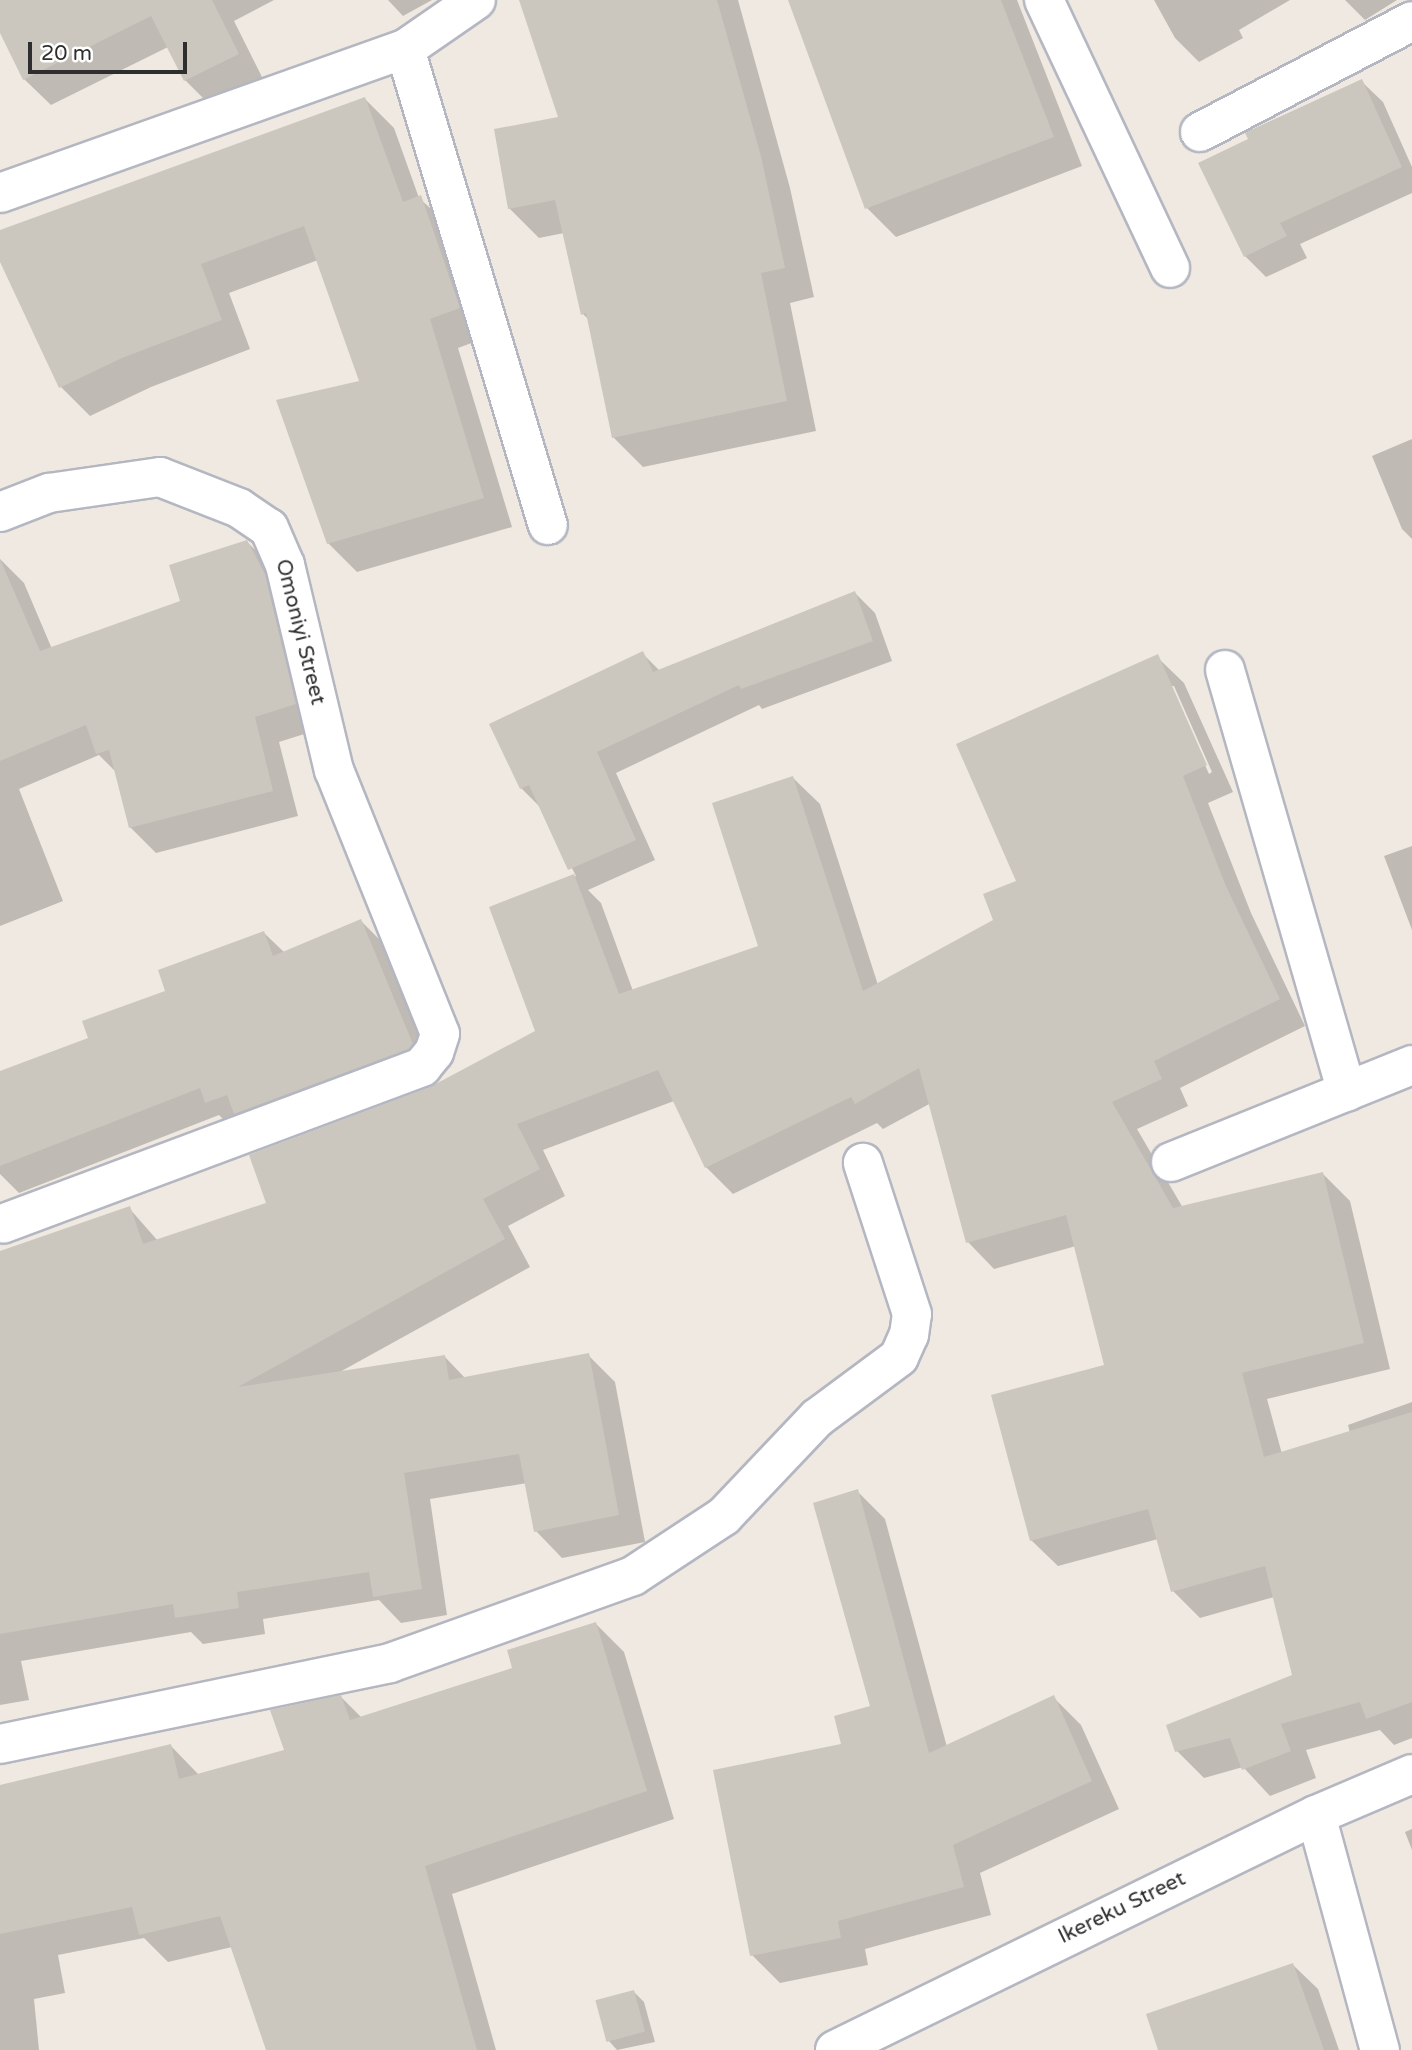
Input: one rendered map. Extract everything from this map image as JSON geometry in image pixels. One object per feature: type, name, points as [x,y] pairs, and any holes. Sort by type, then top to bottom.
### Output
[{"type":"street","points":[[0,193],[405,49],[476,0]]},
{"type":"street","points":[[1044,0],[1170,268]]},
{"type":"street","points":[[1200,132],[1412,21]]},
{"type":"street","points":[[405,49],[548,525]]},
{"type":"street","name":"Omoniyi Street","points":[[0,512],[49,493],[160,477],[239,508],[269,528],[285,565],[334,770],[440,1034],[434,1052],[422,1067],[3,1224]]},
{"type":"street","points":[[1225,670],[1347,1092]]},
{"type":"street","points":[[1171,1163],[1412,1065]]},
{"type":"street","points":[[0,1744],[390,1663],[633,1576],[724,1516],[817,1418],[898,1357],[909,1335],[912,1314],[863,1164]]},
{"type":"street","name":"Ikereku Street","points":[[835,2050],[1315,1815],[1412,1774]]},
{"type":"street","points":[[1315,1815],[1380,2050]]},
{"type":"building","points":[[0,0],[212,0],[239,54],[184,81],[151,16],[23,80],[0,33]]},
{"type":"building","points":[[519,0],[717,0],[761,156],[785,268],[761,273],[787,401],[612,438],[586,313],[581,315],[555,200],[508,209],[494,129],[558,117]]},
{"type":"building","points":[[788,0],[1001,0],[1054,137],[865,209]]},
{"type":"building","points":[[1362,79],[1402,167],[1280,223],[1287,236],[1244,257],[1198,163],[1248,139],[1245,133]]},
{"type":"building","points":[[365,97],[403,202],[421,195],[460,308],[430,319],[484,498],[327,544],[276,400],[359,381],[304,226],[201,264],[222,320],[122,358],[59,388],[0,262],[0,230]]},
{"type":"building","points":[[247,540],[265,574],[296,704],[255,717],[273,791],[129,828],[109,750],[96,754],[86,725],[0,761],[0,559],[40,651],[180,601],[169,565]]},
{"type":"building","points":[[855,591],[873,641],[741,689],[739,685],[597,752],[636,840],[568,870],[529,785],[520,789],[489,724],[643,651],[653,672]]},
{"type":"building","points":[[1158,654],[1207,765],[1183,776],[1225,884],[1280,999],[1154,1061],[1162,1079],[1112,1102],[1173,1208],[1323,1172],[1364,1343],[1242,1373],[1264,1457],[1412,1412],[1412,1702],[1366,1719],[1360,1702],[1281,1724],[1291,1751],[1242,1770],[1230,1738],[1175,1752],[1166,1725],[1292,1675],[1265,1566],[1171,1592],[1148,1509],[1030,1541],[991,1395],[1104,1365],[1066,1215],[966,1243],[919,1068],[855,1104],[851,1097],[705,1168],[658,1070],[517,1124],[540,1169],[483,1199],[505,1239],[238,1387],[445,1355],[449,1380],[589,1353],[619,1515],[534,1532],[519,1454],[404,1473],[422,1589],[373,1597],[369,1572],[237,1592],[239,1608],[175,1618],[173,1604],[0,1634],[0,1251],[130,1206],[143,1244],[266,1203],[249,1155],[430,1087],[535,1031],[489,907],[574,874],[619,994],[758,946],[712,803],[793,776],[863,991],[993,920],[983,894],[1016,881],[956,744]]},
{"type":"building","points":[[361,919],[413,1044],[409,1049],[234,1114],[227,1095],[205,1103],[200,1088],[0,1166],[0,1071],[88,1038],[82,1021],[165,991],[158,970],[264,931],[273,956]]},
{"type":"building","points":[[858,1489],[929,1753],[1054,1695],[1092,1781],[953,1845],[964,1887],[838,1921],[841,1938],[750,1956],[713,1770],[841,1744],[834,1716],[870,1706],[813,1503]]},
{"type":"building","points":[[596,1622],[647,1791],[425,1866],[477,2050],[266,2050],[220,1916],[139,1935],[132,1907],[0,1934],[0,1785],[171,1744],[179,1779],[284,1750],[270,1710],[341,1695],[350,1720],[512,1668],[507,1650]]},
{"type":"building","points":[[1293,1963],[1324,2050],[1158,2050],[1146,2014]]},
{"type":"building","points":[[634,1990],[645,2032],[606,2042],[595,2000]]}]
